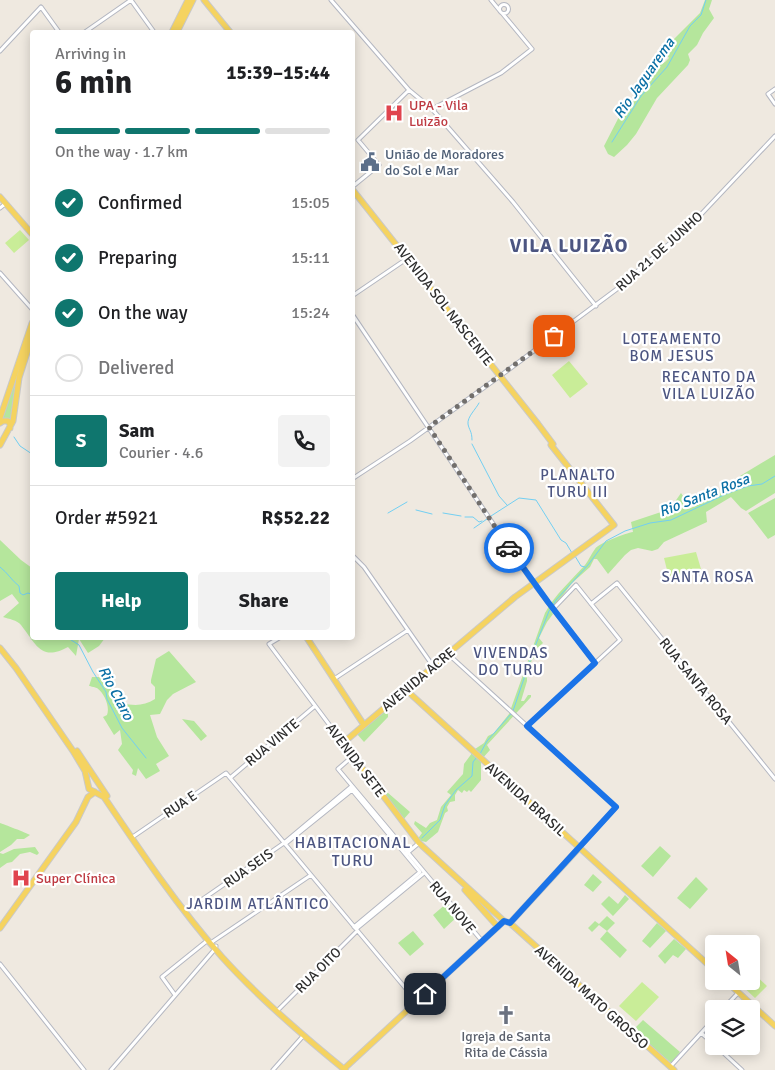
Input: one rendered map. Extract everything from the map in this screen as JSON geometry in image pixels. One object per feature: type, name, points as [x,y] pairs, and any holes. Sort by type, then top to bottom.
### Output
[{"type":"main road","points":[[173,30],[188,0]]},
{"type":"main road","points":[[178,30],[193,0]]},
{"type":"main road","points":[[204,0],[228,30]]},
{"type":"main road","name":"AVENIDA SOL NASCENTE","points":[[355,192],[614,525]]},
{"type":"main road","points":[[0,197],[2,204],[30,236]]},
{"type":"main road","points":[[2,204],[30,232]]},
{"type":"main road","points":[[0,418],[30,329]]},
{"type":"main road","points":[[0,446],[14,418],[19,378],[30,343]]},
{"type":"main road","points":[[0,423],[4,420],[8,421],[10,429]]},
{"type":"main road","name":"AVENIDA ACRE","points":[[343,742],[501,608],[614,525]]},
{"type":"main road","points":[[308,640],[364,724]]},
{"type":"main road","points":[[0,647],[28,680],[134,836],[213,944],[252,984],[347,1069]]},
{"type":"main road","points":[[0,647],[73,751],[85,771],[90,790],[104,797],[170,893],[254,990],[347,1069]]},
{"type":"main road","name":"AVENIDA BRASIL","points":[[406,689],[705,962]]},
{"type":"main road","name":"AVENIDA SETE","points":[[343,742],[419,843],[507,922]]},
{"type":"main road","points":[[44,867],[80,811],[84,802],[87,784],[90,779],[95,779]]},
{"type":"main road","points":[[0,928],[76,822],[88,797],[99,789],[99,786]]},
{"type":"main road","points":[[347,1069],[498,927],[507,922],[579,848]]},
{"type":"main road","name":"AVENIDA SETE","points":[[448,870],[498,927]]},
{"type":"main road","name":"AVENIDA MATO GROSSO","points":[[507,922],[672,1069]]},
{"type":"main road","points":[[738,992],[775,1026]]},
{"type":"street","points":[[88,30],[131,0],[153,30]]},
{"type":"street","points":[[330,0],[408,90],[432,109],[513,202],[596,306]]},
{"type":"street","points":[[432,109],[501,73],[532,49],[491,0]]},
{"type":"street","points":[[491,0],[509,7],[506,18]]},
{"type":"street","points":[[501,12],[500,7],[504,4]]},
{"type":"street","points":[[0,51],[41,7],[58,30]]},
{"type":"street","points":[[501,12],[507,13]]},
{"type":"street","points":[[775,89],[768,94],[775,104]]},
{"type":"street","points":[[355,185],[379,165],[358,140],[408,90]]},
{"type":"street","name":"RUA 21 DE JUNHO","points":[[355,477],[470,398],[596,306],[674,241],[707,209],[775,136]]},
{"type":"street","points":[[355,294],[408,258]]},
{"type":"street","points":[[0,273],[30,308]]},
{"type":"street","points":[[355,318],[533,583],[595,663]]},
{"type":"street","points":[[355,558],[364,567],[433,666]]},
{"type":"street","name":"RUA SANTA ROSA","points":[[591,604],[617,583],[775,779]]},
{"type":"street","points":[[527,726],[620,640],[574,585],[552,609]]},
{"type":"street","points":[[334,680],[408,630]]},
{"type":"street","name":"AVENIDA SETE","points":[[276,640],[269,644],[343,742]]},
{"type":"street","points":[[448,653],[616,807],[579,848]]},
{"type":"street","name":"RUA VINTE","points":[[230,778],[315,706]]},
{"type":"street","name":"RUA NOVE","points":[[354,756],[338,769],[482,942]]},
{"type":"street","name":"RUA E","points":[[134,836],[226,773],[230,778]]},
{"type":"street","points":[[230,778],[417,1002]]},
{"type":"street","name":"RUA SEIS","points":[[187,910],[285,844],[352,788]]},
{"type":"street","points":[[407,854],[419,843]]},
{"type":"street","name":"RUA OITO","points":[[279,1009],[356,929],[422,872]]},
{"type":"street","points":[[176,995],[162,977],[213,944],[311,875]]},
{"type":"street","points":[[111,1070],[176,995],[213,944]]},
{"type":"street","points":[[0,964],[84,1070]]},
{"type":"street","points":[[731,1000],[738,992]]},
{"type":"street","points":[[672,1069],[705,1029]]},
{"type":"street","points":[[701,1033],[705,1036]]},
{"type":"street","points":[[273,1070],[304,1034]]},
{"type":"street","points":[[726,1055],[742,1070]]},
{"type":"green space","points":[[705,0],[712,0],[709,9],[714,18],[697,45],[688,54],[690,60],[688,65],[657,98],[636,134],[627,145],[614,157],[608,154],[604,146],[623,109],[628,102],[638,95],[648,81],[643,76],[650,65],[653,68],[669,58],[663,50],[700,13]]},
{"type":"green space","points":[[20,230],[29,240],[14,253],[5,243]]},
{"type":"green space","points":[[569,361],[588,384],[570,398],[552,375]]},
{"type":"green space","points":[[17,375],[11,420],[2,418]]},
{"type":"green space","points":[[775,455],[775,493],[746,511],[731,497],[706,512],[707,522],[664,542],[658,549],[652,551],[638,548],[631,550],[608,574],[597,559],[594,559],[590,567],[572,583],[551,611],[553,614],[539,638],[543,643],[535,650],[538,655],[532,660],[527,672],[527,681],[521,701],[524,701],[528,695],[531,695],[531,697],[487,745],[490,750],[481,760],[481,780],[471,792],[464,790],[462,793],[458,790],[455,795],[455,801],[450,802],[447,807],[448,811],[445,813],[438,832],[426,842],[417,840],[422,833],[414,824],[415,821],[426,828],[430,823],[437,820],[441,807],[451,795],[447,792],[463,774],[464,764],[475,749],[484,743],[488,736],[494,733],[509,714],[545,613],[585,565],[595,549],[607,541],[633,532],[631,522],[670,509],[681,493],[691,508],[728,489],[735,488],[740,476]]},
{"type":"green space","points":[[775,498],[775,535],[768,539],[748,513]]},
{"type":"green space","points":[[0,540],[30,567],[30,637],[19,623],[3,617],[19,603],[12,594],[0,601]]},
{"type":"green space","points":[[696,552],[701,569],[669,578],[664,558]]},
{"type":"green space","points":[[32,640],[79,640],[76,656],[68,647],[51,653],[45,652]]},
{"type":"green space","points":[[80,640],[104,640],[99,646],[88,653]]},
{"type":"green space","points":[[169,651],[196,682],[173,694],[167,700],[160,714],[150,715],[157,737],[169,756],[156,764],[160,771],[146,779],[138,768],[136,776],[132,774],[133,770],[118,750],[122,744],[120,730],[114,735],[103,717],[108,712],[104,697],[97,688],[89,686],[92,677],[104,677],[122,703],[139,705],[147,703],[155,699],[155,687],[151,680],[156,659]]},
{"type":"green space","points":[[386,710],[388,717],[364,742],[357,734]]},
{"type":"green space","points":[[182,719],[194,721],[207,736],[201,741]]},
{"type":"green space","points":[[372,779],[410,812],[403,820]]},
{"type":"green space","points":[[0,823],[30,835],[24,839],[17,839],[0,852]]},
{"type":"green space","points":[[660,846],[671,856],[653,877],[641,866]]},
{"type":"green space","points":[[35,847],[39,853],[37,855],[30,852],[20,854],[12,862],[0,868],[0,853],[3,854],[14,849]]},
{"type":"green space","points":[[593,874],[602,882],[593,892],[584,885]]},
{"type":"green space","points":[[696,877],[708,889],[690,909],[677,898]]},
{"type":"green space","points":[[625,895],[629,899],[613,916],[601,904],[609,896],[618,904]]},
{"type":"green space","points":[[447,903],[458,916],[444,929],[433,915]]},
{"type":"green space","points":[[607,916],[615,923],[607,931],[599,925],[592,932],[588,928],[595,921],[599,924]]},
{"type":"green space","points":[[657,923],[666,931],[650,948],[642,941]]},
{"type":"green space","points":[[413,931],[424,944],[410,956],[398,943]]},
{"type":"green space","points":[[607,931],[627,950],[620,958],[600,939]]},
{"type":"green space","points":[[674,939],[686,949],[678,958],[673,955],[665,964],[658,956]]},
{"type":"green space","points":[[760,979],[767,986],[755,998],[747,990],[760,990]]},
{"type":"green space","points":[[642,982],[659,997],[636,1021],[619,1006]]},
{"type":"green space","points":[[643,1020],[680,1052],[671,1063],[633,1030]]},
{"type":"waterway","name":"Rio Jaguarema","points":[[612,142],[641,96],[667,67],[690,26],[701,15],[706,0]]},
{"type":"waterway","points":[[472,440],[468,421],[479,403]]},
{"type":"waterway","points":[[14,437],[20,446],[30,453]]},
{"type":"waterway","points":[[472,444],[499,496],[507,505]]},
{"type":"waterway","name":"Rio Santa Rosa","points":[[513,711],[549,611],[556,600],[588,565],[606,541],[625,531],[650,523],[671,520],[726,494],[748,486],[762,484],[775,476]]},
{"type":"waterway","points":[[491,516],[519,498],[536,500],[561,540],[566,543],[572,553]]},
{"type":"waterway","points":[[388,513],[407,502]]},
{"type":"waterway","points":[[416,510],[432,514]]},
{"type":"waterway","points":[[443,513],[461,516]]},
{"type":"waterway","points":[[465,517],[473,517],[479,522],[482,521]]},
{"type":"waterway","points":[[474,528],[487,519]]},
{"type":"waterway","points":[[575,556],[581,566],[585,567]]},
{"type":"waterway","name":"Rio Claro","points":[[0,567],[19,586],[20,593],[23,595],[30,594]]},
{"type":"waterway","name":"Rio Claro","points":[[71,640],[79,645],[106,692],[107,699],[122,728],[146,758]]},
{"type":"waterway","name":"Rio Santa Rosa","points":[[480,754],[487,741],[511,714]]},
{"type":"waterway","name":"Rio Santa Rosa","points":[[422,838],[440,820],[445,805],[456,790],[472,776],[473,762],[477,757]]},
{"type":"way so far","points":[[509,548],[429,427],[554,336]]},
{"type":"place","name":"UPA - Vila Luizão","points":[[394,113]]},
{"type":"place","name":"União de Moradores do Sol e Mar","points":[[370,162]]},
{"type":"place","name":"Super Clínica","points":[[21,878]]},
{"type":"place","name":"Igreja de Santa Rita de Cássia","points":[[506,1015]]},
{"type":"district","name":"VILA LUIZÃO","points":[[569,245]]},
{"type":"district","name":"LOTEAMENTO BOM JESUS","points":[[672,348]]},
{"type":"district","name":"RECANTO DA VILA LUIZÃO","points":[[709,386]]},
{"type":"district","name":"PLANALTO TURU III","points":[[578,484]]},
{"type":"district","name":"SANTA ROSA","points":[[708,577]]},
{"type":"district","name":"VIVENDAS DO TURU","points":[[511,662]]},
{"type":"district","name":"HABITACIONAL TURU","points":[[353,851]]},
{"type":"district","name":"JARDIM ATLÂNTICO","points":[[258,904]]},
{"type":"route","points":[[425,994],[504,921],[510,923],[616,807],[527,726],[595,663],[533,583],[509,548]]}]
